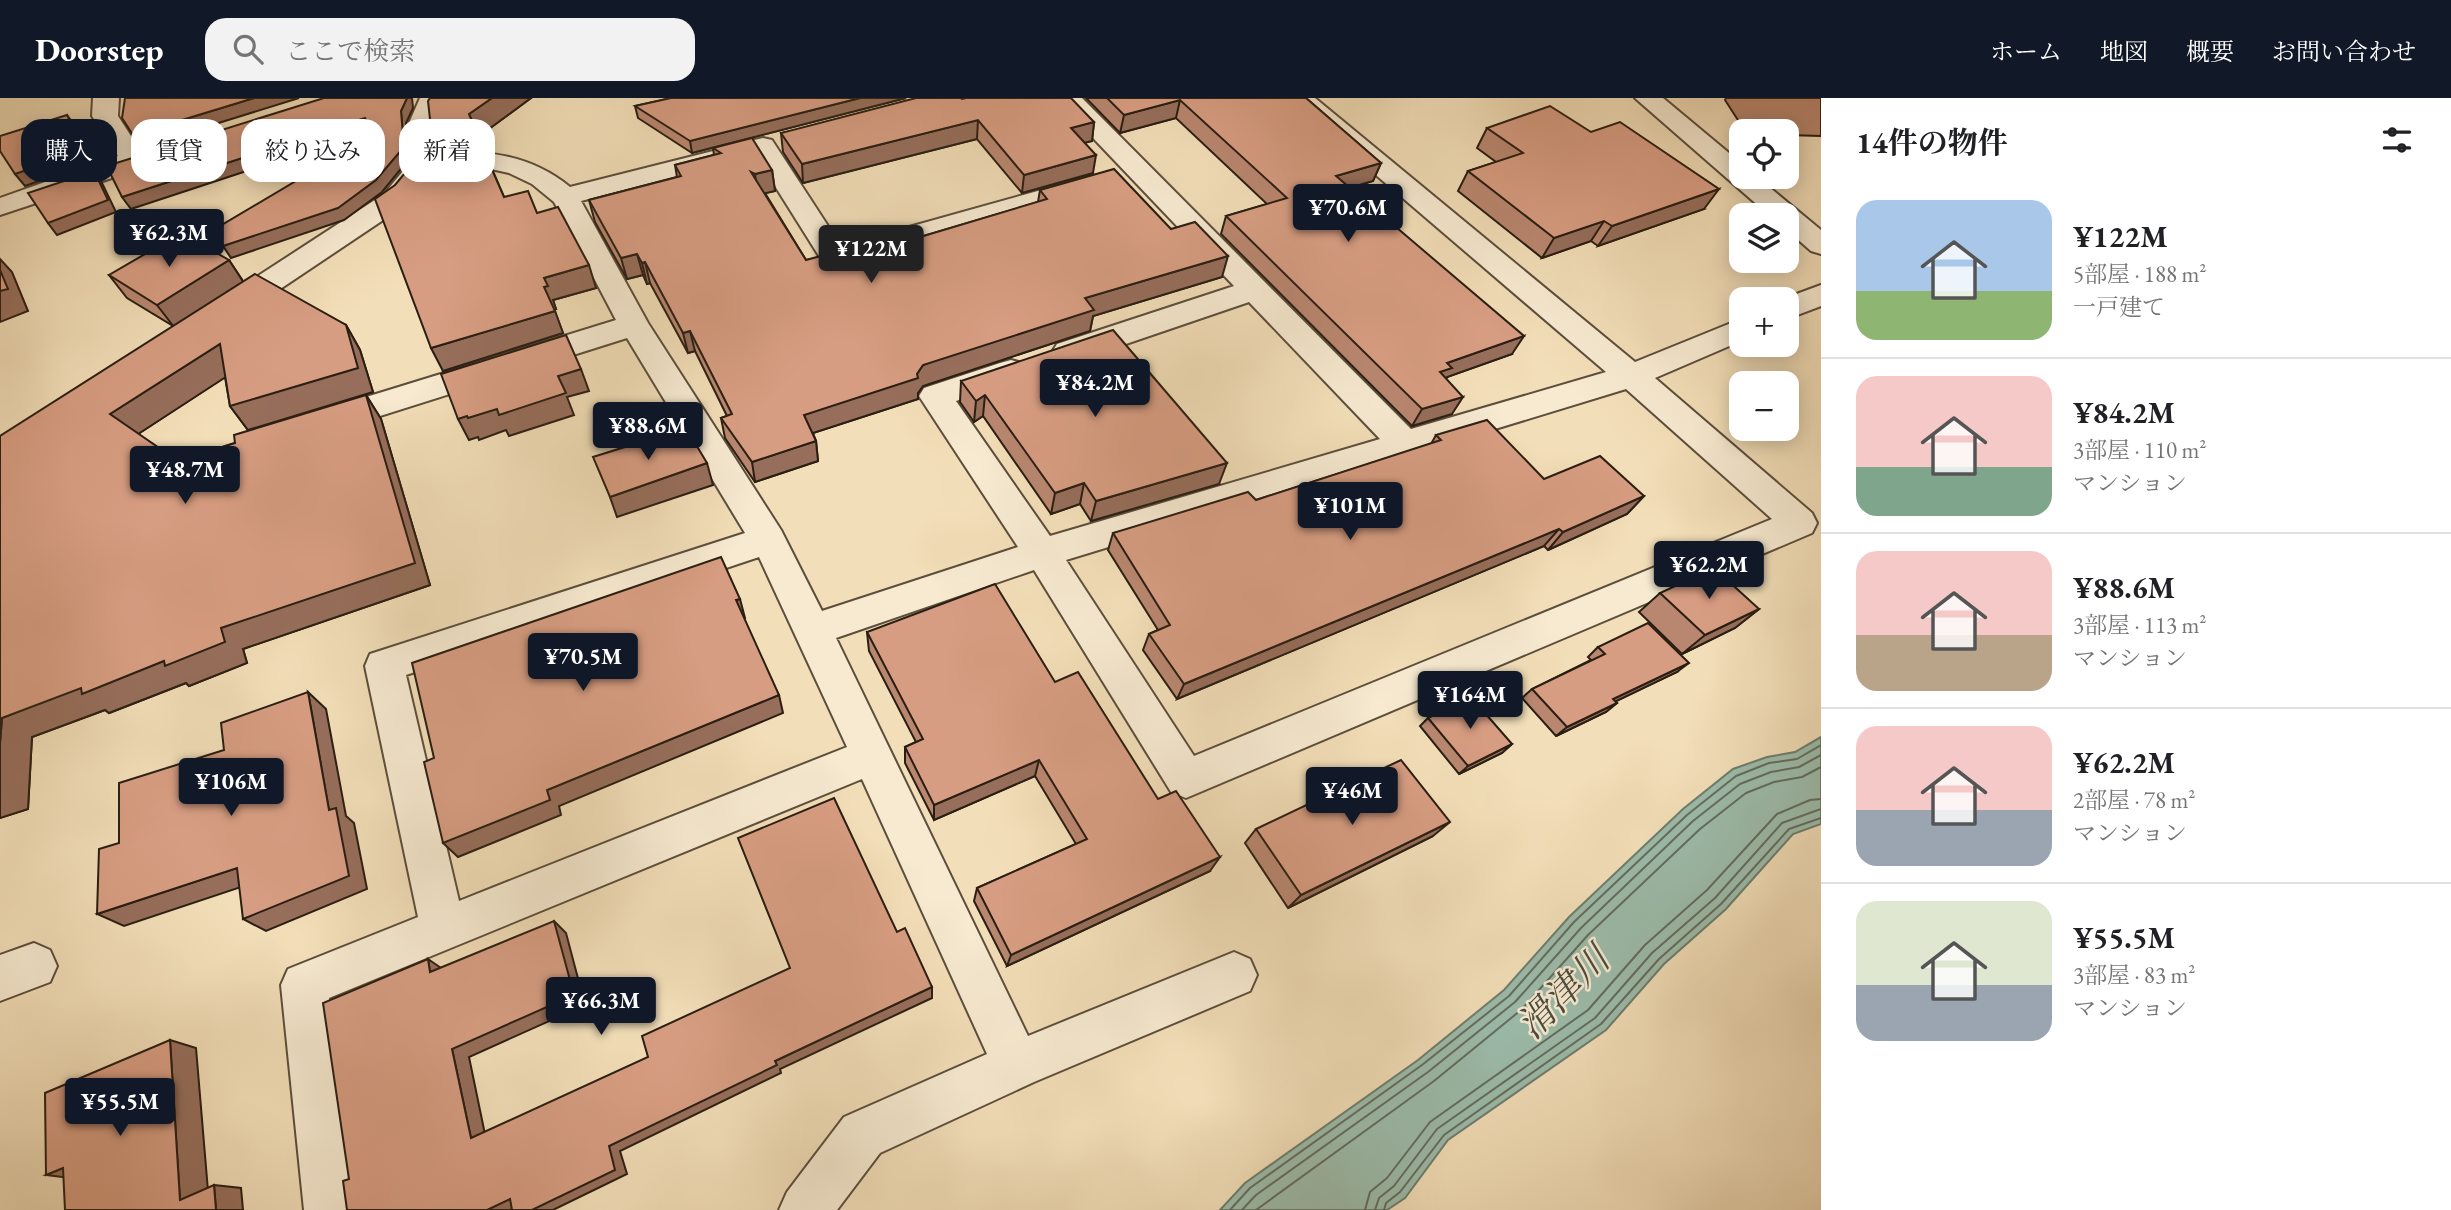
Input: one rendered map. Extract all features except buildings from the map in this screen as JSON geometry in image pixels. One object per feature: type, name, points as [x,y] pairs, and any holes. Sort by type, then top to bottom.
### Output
[{"type":"street","points":[[107,98],[105,116],[131,155]]},
{"type":"street","points":[[424,119],[433,98]]},
{"type":"street","points":[[1068,98],[1404,443]]},
{"type":"street","points":[[1255,290],[935,396],[1042,553],[1186,779],[1799,523],[1633,375],[1299,98]]},
{"type":"street","points":[[1648,98],[1771,203]]},
{"type":"street","points":[[565,197],[776,142],[834,257],[1140,171]]},
{"type":"street","points":[[1,207],[131,161]]},
{"type":"street","points":[[495,162],[518,167],[542,178],[565,197],[634,325],[768,540],[1017,1065]]},
{"type":"street","points":[[197,329],[394,200],[408,182]]},
{"type":"street","points":[[1799,227],[1821,245]]},
{"type":"street","points":[[1799,304],[1821,295]]},
{"type":"street","points":[[293,432],[634,325]]},
{"type":"street","points":[[813,630],[1042,553],[1633,375],[1729,334]]},
{"type":"street","points":[[443,930],[384,666],[768,540]]},
{"type":"street","points":[[330,1210],[304,985],[872,757]]},
{"type":"street","points":[[805,1210],[862,1135],[1017,1065],[1234,975]]},
{"type":"water","name":"滑津川","points":[[1821,737],[1821,824],[1793,834],[1726,909],[1664,964],[1606,1030],[1448,1140],[1405,1198],[1387,1210],[1220,1210],[1245,1183],[1418,1060],[1504,990],[1569,917],[1683,809],[1733,769],[1767,757],[1795,752]]}]
